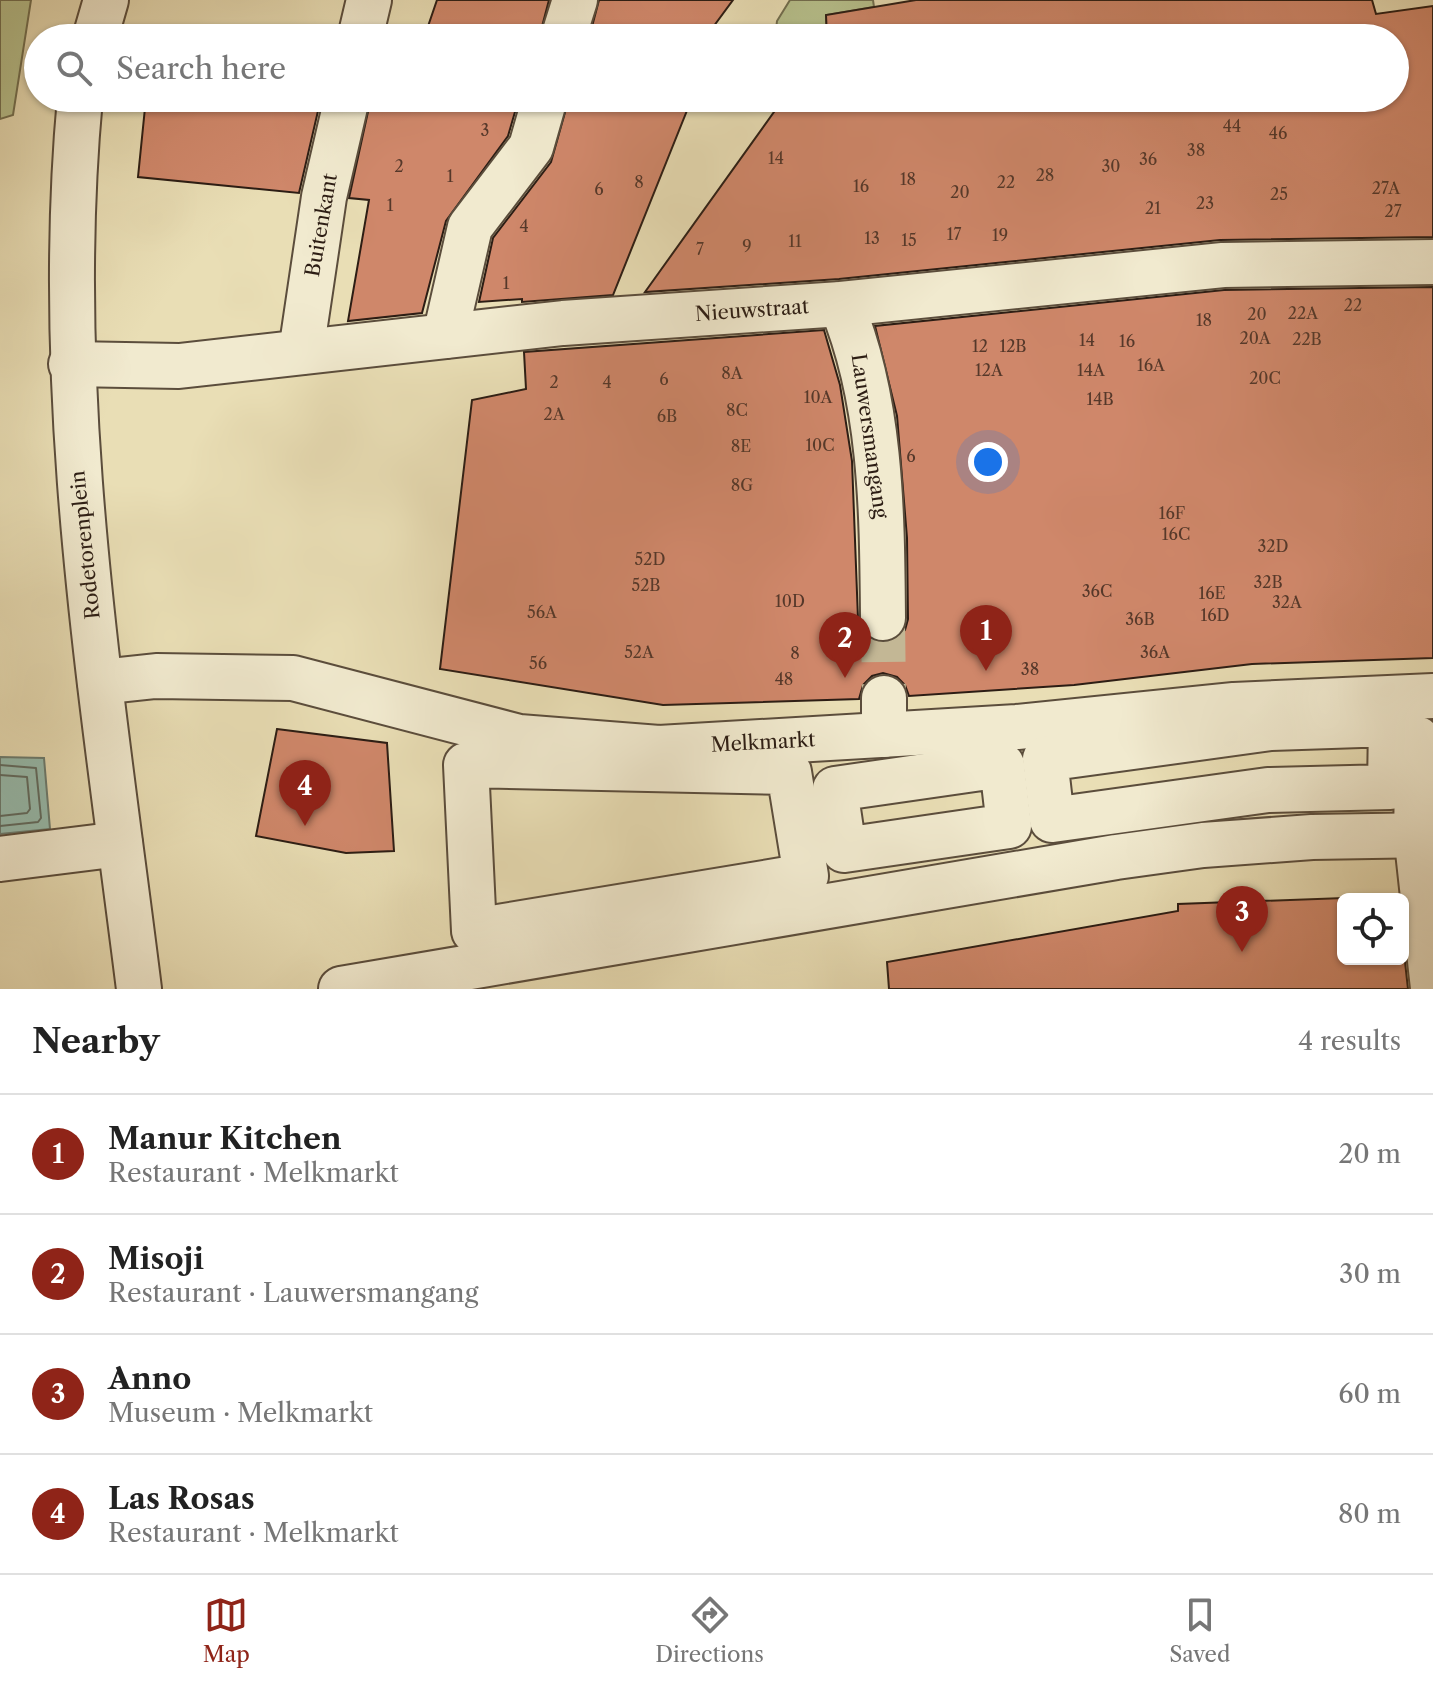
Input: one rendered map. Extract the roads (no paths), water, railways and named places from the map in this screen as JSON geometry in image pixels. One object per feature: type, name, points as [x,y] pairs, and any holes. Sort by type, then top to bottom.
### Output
[{"type":"street","points":[[99,24],[106,0]]},
{"type":"street","points":[[363,24],[369,0]]},
{"type":"street","points":[[567,24],[575,0]]},
{"type":"street","name":"Rodetorenplein","points":[[80,112],[71,364],[78,486],[139,989]]},
{"type":"street","name":"Buitenkant","points":[[301,352],[324,197],[344,112]]},
{"type":"street","points":[[445,336],[470,227],[531,147],[541,112]]},
{"type":"street","name":"Nieuwstraat","points":[[71,364],[179,366],[563,323],[841,304],[1223,265],[1433,262]]},
{"type":"street","name":"Lauwersmangang","points":[[841,304],[860,348],[882,503],[883,618]]},
{"type":"street","name":"Melkmarkt","points":[[100,682],[156,676],[293,678],[519,737],[659,748],[884,716],[1017,727],[1219,706],[1426,697]]},
{"type":"street","points":[[1426,697],[1425,834],[1433,988]]},
{"type":"street","points":[[1391,724],[1390,787],[1268,790],[1052,820],[1045,759],[1271,728],[1391,724]]},
{"type":"street","points":[[466,765],[789,772],[806,876],[474,931],[466,765]]},
{"type":"street","points":[[341,989],[412,983],[1116,857],[1250,841],[1425,834]]},
{"type":"street","points":[[0,859],[120,844]]},
{"type":"water","points":[[0,757],[44,758],[50,829],[0,834]]},
{"type":"tunnel","points":[[883,618],[884,698]]},
{"type":"place","name":"Manur Kitchen","points":[[986,671]]},
{"type":"place","name":"Misoji","points":[[845,678]]},
{"type":"place","name":"Las Rosas","points":[[305,826]]},
{"type":"place","name":"Anno","points":[[1242,952]]}]
